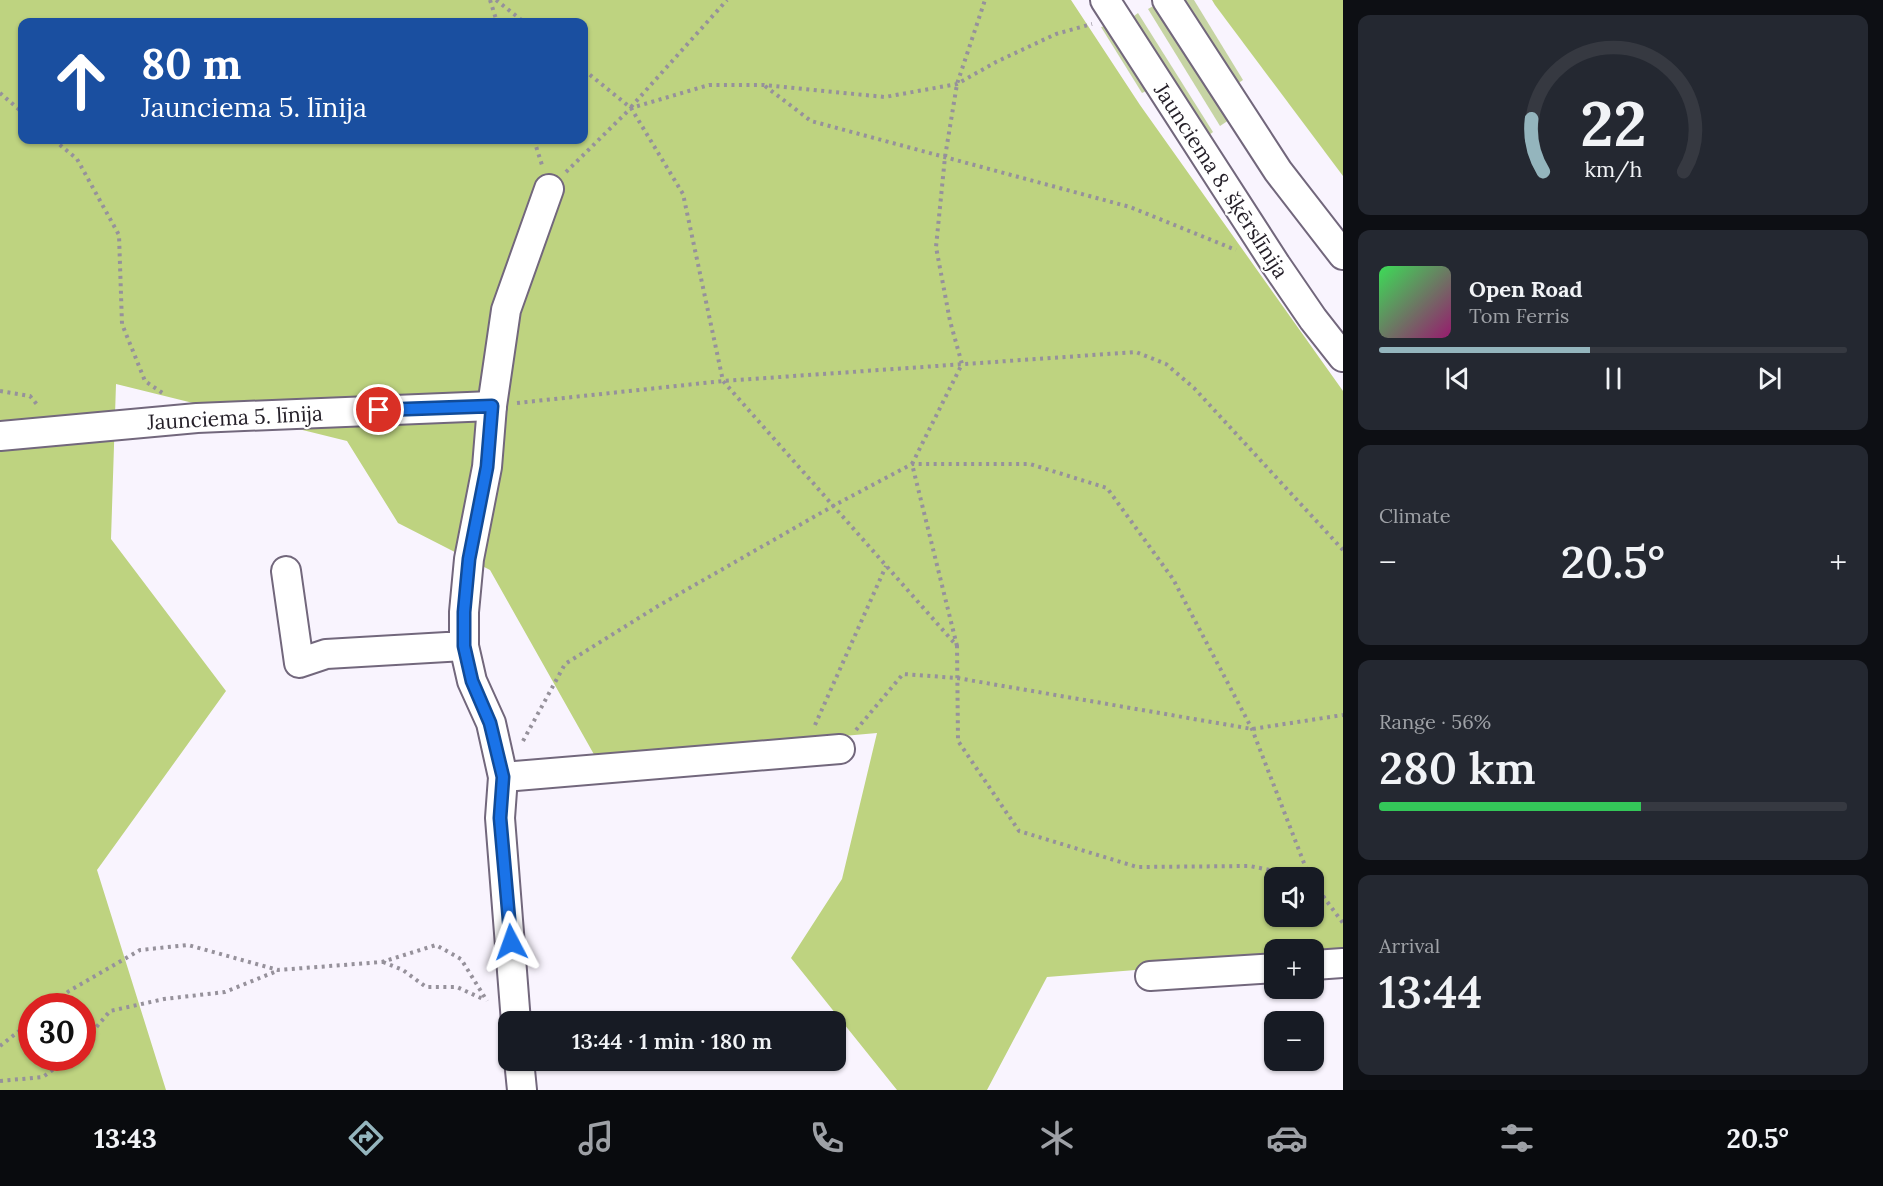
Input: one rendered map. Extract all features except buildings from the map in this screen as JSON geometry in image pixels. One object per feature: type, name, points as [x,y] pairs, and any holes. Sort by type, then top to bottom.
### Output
[{"type":"street","points":[[1167,0],[1278,171],[1343,255]]},
{"type":"street","name":"Jaunciema 8. šķērslīnija","points":[[1100,12],[1313,319],[1343,357]]},
{"type":"street","points":[[504,1011],[500,818],[503,777],[490,723],[472,681],[464,646],[464,612],[469,559],[487,467],[492,406],[506,310],[549,189]]},
{"type":"street","name":"Jaunciema 5. līnija","points":[[0,436],[197,418],[492,406]]},
{"type":"street","points":[[286,571],[299,663],[326,654],[464,646]]},
{"type":"street","points":[[503,777],[840,749]]},
{"type":"street","points":[[1324,964],[1343,963]]},
{"type":"street","points":[[1150,976],[1264,969]]},
{"type":"street","points":[[520,1071],[522,1090]]},
{"type":"path","points":[[490,0],[496,18]]},
{"type":"path","points":[[496,0],[519,18]]},
{"type":"path","points":[[549,189],[631,108],[727,0]]},
{"type":"path","points":[[985,0],[957,84],[945,157],[936,247],[950,321],[962,364],[912,464],[957,646],[958,741],[1019,831],[1137,867],[1250,866],[1264,869]]},
{"type":"path","points":[[631,108],[709,85],[764,85],[885,97],[957,84],[996,62],[1100,12]]},
{"type":"path","points":[[588,73],[631,108],[683,194],[723,381],[957,646]]},
{"type":"path","points":[[764,85],[811,121],[1130,207],[1251,257],[1276,264]]},
{"type":"path","points":[[0,93],[18,109]]},
{"type":"path","points":[[59,144],[77,159],[119,235],[122,324],[145,381],[197,418]]},
{"type":"path","points":[[492,406],[723,381],[1136,351],[1166,364],[1194,388],[1343,550]]},
{"type":"path","points":[[503,777],[565,664],[658,606],[833,506],[912,464],[1030,464],[1107,488],[1173,579],[1252,729],[1305,867]]},
{"type":"path","points":[[803,752],[886,566]]},
{"type":"path","points":[[840,749],[903,674],[957,678],[1252,729],[1343,715]]},
{"type":"path","points":[[1324,897],[1343,923]]},
{"type":"path","points":[[66,993],[140,950],[188,945],[278,970]]},
{"type":"path","points":[[96,1028],[110,1011],[164,999],[225,992],[278,970],[382,962],[436,945],[460,959],[487,1001]]},
{"type":"path","points":[[382,962],[403,970],[426,987],[457,987],[487,1001],[499,1011]]},
{"type":"path","points":[[0,1046],[18,1032]]},
{"type":"path","points":[[0,1081],[43,1077],[51,1071]]},
{"type":"green space","points":[[0,0],[1071,0],[1140,105],[1343,391],[1343,953],[1324,955],[1324,939],[1264,939],[1264,960],[1047,977],[987,1090],[897,1090],[846,1026],[846,1011],[834,1011],[791,958],[842,879],[877,733],[596,758],[490,570],[398,523],[347,441],[116,384],[111,539],[226,691],[97,870],[166,1090],[0,1090]]},
{"type":"green space","points":[[1182,0],[1194,0],[1243,80],[1234,86]]},
{"type":"green space","points":[[1212,0],[1343,0],[1343,176],[1215,5]]},
{"type":"green space","points":[[1155,5],[1229,120],[1220,126],[1148,9]]},
{"type":"green space","points":[[1138,13],[1213,132],[1205,138],[1130,19]]},
{"type":"green space","points":[[1105,26],[1146,91],[1142,93],[1101,27]]},
{"type":"route","points":[[379,410],[492,406],[487,467],[469,559],[464,612],[464,646],[472,681],[490,723],[503,777],[500,818],[511,942]]}]
